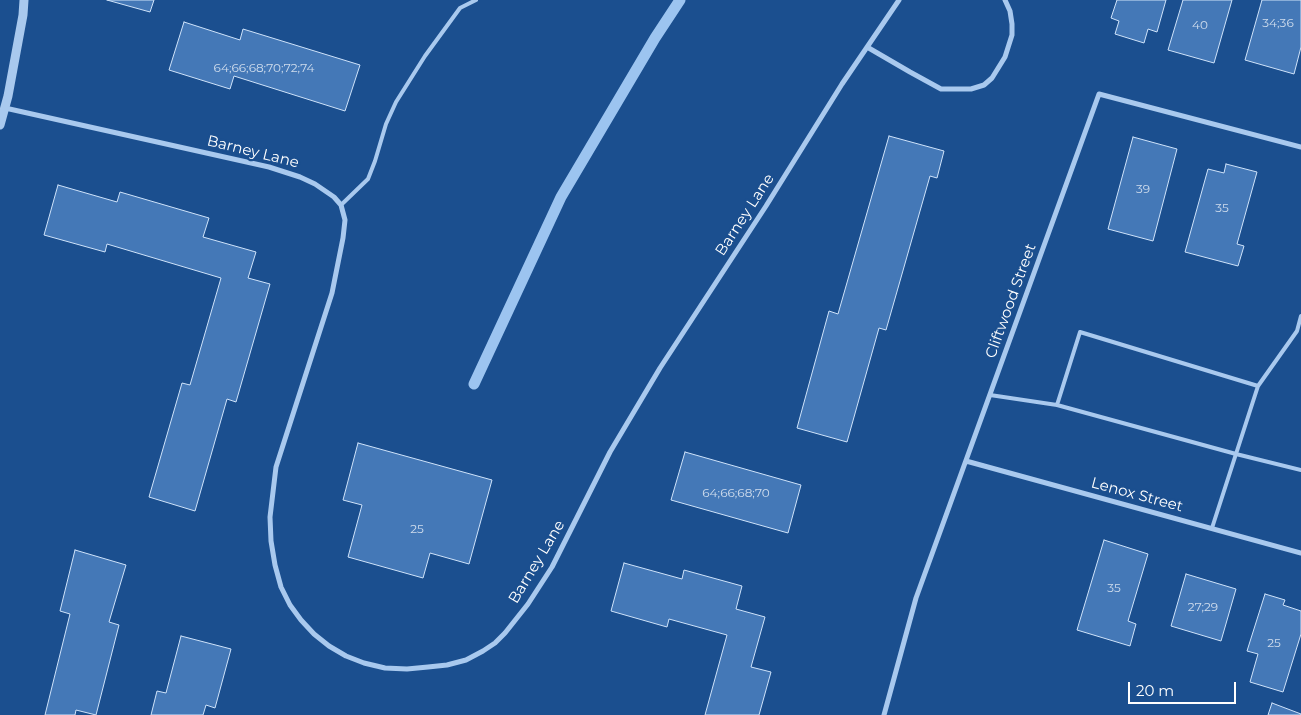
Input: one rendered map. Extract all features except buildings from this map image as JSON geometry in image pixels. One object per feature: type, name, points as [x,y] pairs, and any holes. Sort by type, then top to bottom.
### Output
[{"type":"street","points":[[0,125],[8,96],[24,0]]},
{"type":"street","name":"Barney Lane","points":[[5,108],[269,167],[315,184],[334,197],[341,205],[345,220],[332,293],[276,467],[270,517],[275,565],[281,587],[290,605],[301,620],[314,634],[346,656],[385,668],[407,669],[447,665],[466,660],[495,643],[528,604],[560,552],[610,452],[660,368],[766,206],[842,84],[899,0]]},
{"type":"street","points":[[867,47],[941,88],[971,89],[984,85],[992,78],[1005,57],[1012,35],[1010,11],[1004,0]]},
{"type":"street","name":"Cliftwood Street","points":[[884,715],[916,598],[1099,94],[1301,147]]},
{"type":"street","name":"Lenox Street","points":[[966,461],[1301,553]]},
{"type":"lane","points":[[341,205],[368,179],[386,124],[396,102],[425,56],[460,8],[476,0]]},
{"type":"lane","points":[[1212,528],[1258,386],[1297,331],[1301,316]]},
{"type":"lane","points":[[1057,405],[1080,332],[1258,386]]},
{"type":"lane","points":[[990,395],[1057,405],[1301,470]]},
{"type":"waterway","points":[[474,384],[561,197],[655,38],[680,0]]}]
